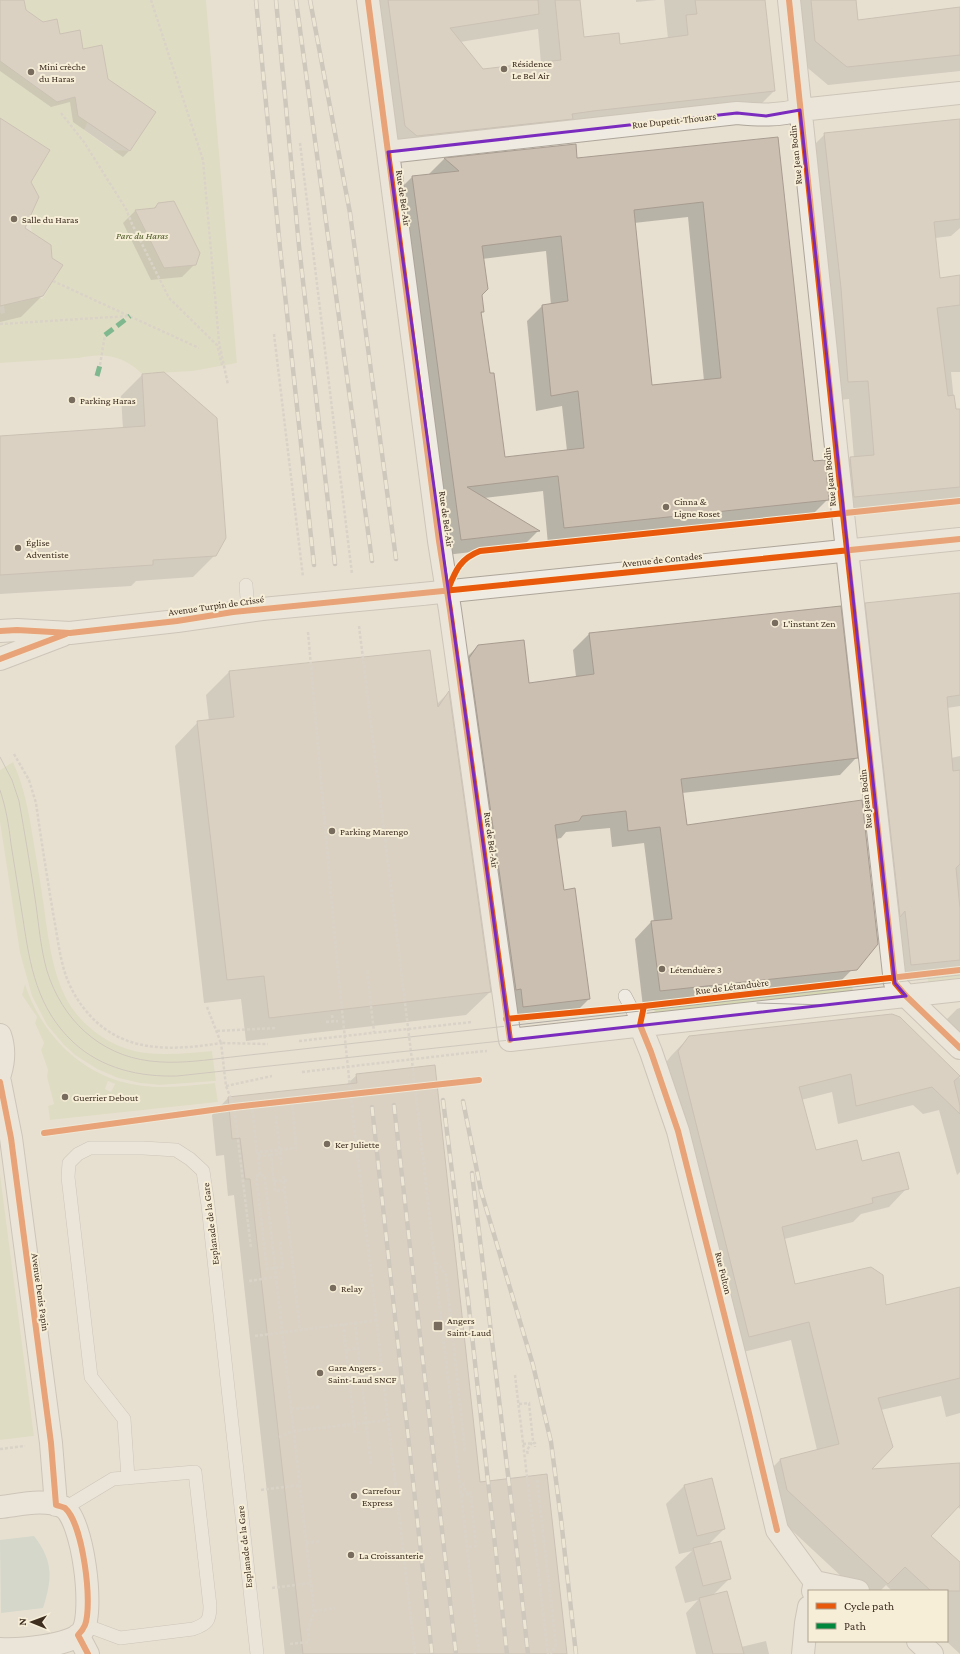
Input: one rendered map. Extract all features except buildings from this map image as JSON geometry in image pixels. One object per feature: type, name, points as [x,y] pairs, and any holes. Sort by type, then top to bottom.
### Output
[{"type":"street","name":"Rue de Bel-Air","points":[[368,0],[447,592],[510,1040],[640,1025]]},
{"type":"street","name":"Rue Jean Bodin","points":[[789,0],[847,550],[895,983],[906,996],[960,1048]]},
{"type":"street","name":"Rue Dupetit-Thouars","points":[[388,152],[737,113],[766,116],[800,110],[960,93]]},
{"type":"street","name":"Avenue de Contades","points":[[365,598],[447,592],[960,539]]},
{"type":"street","name":"Avenue Turpin de Crissé","points":[[0,631],[17,630],[70,633],[365,598]]},
{"type":"street","name":"Avenue Turpin de Crissé","points":[[0,659],[70,633]]},
{"type":"street","points":[[640,1025],[960,990]]},
{"type":"street","name":"Rue Fulton","points":[[640,1025],[652,1052],[678,1131],[777,1530],[814,1586]]},
{"type":"street","points":[[0,1036],[4,1051],[0,1074]]},
{"type":"street","name":"Avenue Denis Papin","points":[[0,1082],[11,1138],[51,1443],[61,1506]]},
{"type":"street","points":[[0,1507],[42,1503],[61,1506],[77,1530],[85,1565],[88,1605],[81,1630],[88,1654]]},
{"type":"street","points":[[814,1586],[849,1590]]},
{"type":"street","points":[[803,1654],[808,1612]]},
{"type":"street","points":[[7,1651],[66,1642],[81,1630]]},
{"type":"street","points":[[919,1642],[932,1654]]},
{"type":"lane","points":[[246,585],[255,610]]},
{"type":"lane","points":[[626,996],[640,1025]]},
{"type":"lane","name":"Esplanade de la Gare","points":[[128,1478],[124,1419],[91,1377],[70,1200],[68,1177],[70,1163],[78,1154],[90,1148],[143,1148],[176,1150],[190,1159],[203,1171],[257,1654]]},
{"type":"lane","points":[[61,1506],[113,1479],[196,1472],[210,1617],[203,1625],[193,1629],[120,1638],[81,1630]]},
{"type":"path","points":[[61,113],[84,142],[126,209],[169,298],[217,345],[228,385],[219,342],[203,160],[151,0]]},
{"type":"path","points":[[300,143],[353,578]]},
{"type":"path","points":[[53,281],[199,348]]},
{"type":"path","points":[[0,324],[130,316]]},
{"type":"path","points":[[274,334],[303,579]]},
{"type":"path","points":[[100,365],[105,335]]},
{"type":"path","points":[[359,625],[411,1052],[479,1654]]},
{"type":"path","points":[[308,627],[340,986],[415,1654]]},
{"type":"path","points":[[14,754],[29,780],[36,803],[58,942],[65,973],[74,995],[90,1016],[108,1032],[143,1046],[191,1048],[221,1044],[268,1044]]},
{"type":"path","points":[[367,971],[374,1032]]},
{"type":"path","points":[[207,1007],[221,1044],[226,1086],[234,1107],[251,1248]]},
{"type":"path","points":[[332,1015],[333,1022]]},
{"type":"path","points":[[326,1022],[338,1021]]},
{"type":"path","points":[[299,1041],[472,1022]]},
{"type":"path","points":[[217,1031],[276,1028]]},
{"type":"path","points":[[302,1072],[475,1052]]},
{"type":"path","points":[[226,1086],[272,1076]]},
{"type":"path","points":[[105,1125],[292,1100],[479,1080]]},
{"type":"path","points":[[258,1152],[296,1148],[292,1100]]},
{"type":"path","points":[[252,1105],[260,1175]]},
{"type":"path","points":[[258,1156],[280,1154],[276,1116]]},
{"type":"path","points":[[44,1133],[82,1128]]},
{"type":"path","points":[[280,1150],[282,1168]]},
{"type":"path","points":[[270,1151],[272,1169]]},
{"type":"path","points":[[271,1154],[275,1191],[284,1190]]},
{"type":"path","points":[[260,1175],[256,1176],[267,1269],[283,1267],[280,1242]]},
{"type":"path","points":[[260,1175],[264,1175],[265,1179],[314,1611],[308,1629],[309,1642],[289,1644]]},
{"type":"path","points":[[283,1180],[283,1176],[300,1330]]},
{"type":"path","points":[[273,1182],[289,1180]]},
{"type":"path","points":[[287,1209],[292,1209]]},
{"type":"path","points":[[434,1260],[446,1275],[465,1451]]},
{"type":"path","points":[[249,1281],[276,1277]]},
{"type":"path","points":[[255,1336],[377,1320]]},
{"type":"path","points":[[355,1322],[371,1464]]},
{"type":"path","points":[[343,1324],[355,1433]]},
{"type":"path","points":[[346,1350],[358,1348]]},
{"type":"path","points":[[516,1375],[548,1654]]},
{"type":"path","points":[[519,1404],[529,1403],[533,1441],[527,1450],[528,1456]]},
{"type":"path","points":[[291,1409],[320,1407]]},
{"type":"path","points":[[279,1437],[294,1431],[388,1420]]},
{"type":"path","points":[[523,1444],[535,1443],[535,1448]]},
{"type":"path","points":[[0,1449],[30,1446]]},
{"type":"path","points":[[537,1480],[556,1645],[551,1654]]},
{"type":"path","points":[[463,1483],[464,1489],[470,1497],[476,1546],[467,1547]]},
{"type":"path","points":[[260,1490],[300,1485]]},
{"type":"path","points":[[461,1495],[471,1494],[470,1490]]},
{"type":"path","points":[[367,1495],[396,1491]]},
{"type":"path","points":[[306,1543],[320,1542]]},
{"type":"path","points":[[271,1588],[311,1583]]},
{"type":"path","points":[[314,1611],[335,1608]]},
{"type":"highlighted area","points":[[800,110],[895,983],[906,996],[510,1040],[388,152],[737,113],[766,116]]},
{"type":"green space","name":"Parc du Haras","points":[[24,0],[206,0],[237,363],[193,371],[142,374],[121,359],[97,355],[79,358],[0,363],[0,311],[1,314],[5,313],[4,305],[29,300],[33,293],[42,299],[63,265],[52,258],[51,245],[32,233],[27,210],[34,209],[39,197],[31,182],[50,150],[0,118],[0,61],[11,60],[13,71],[57,102],[75,97],[88,121],[84,130],[112,150],[130,151],[155,112],[108,79],[102,45],[83,49],[80,30],[60,34],[57,19],[43,22],[26,10]]},
{"type":"green space","points":[[13,762],[21,783],[29,816],[53,961],[58,980],[72,1008],[88,1026],[97,1033],[107,1040],[129,1049],[158,1054],[212,1051],[216,1081],[160,1085],[140,1083],[118,1078],[97,1069],[75,1055],[64,1045],[47,1025],[32,996],[20,953],[0,822],[0,770]]},
{"type":"green space","points":[[960,972],[960,982],[929,985],[927,976]]},
{"type":"green space","points":[[25,984],[40,1018],[51,1033],[63,1047],[92,1070],[109,1078],[138,1085],[171,1087],[215,1083],[218,1102],[50,1120],[48,1106],[54,1104],[47,1077],[48,1070],[41,1050],[44,1043],[35,1023],[37,1017],[22,995]],"holes":[[[108,1081],[115,1084],[111,1092],[105,1089]]]},
{"type":"green space","points":[[852,984],[853,994],[655,1016],[654,1006]]},
{"type":"green space","points":[[0,1174],[34,1436],[0,1440]]},
{"type":"shaded area","points":[[34,1536],[45,1554],[49,1571],[48,1588],[43,1608],[1,1613],[0,1540]]},
{"type":"tram line","points":[[0,757],[12,780],[19,801],[43,955],[47,971],[54,988],[62,1004],[85,1032],[99,1043],[114,1051],[132,1057],[150,1061],[186,1062],[960,975]]},
{"type":"tram line","points":[[0,790],[8,824],[32,970],[37,985],[43,1001],[61,1029],[73,1042],[96,1059],[122,1070],[135,1073],[177,1076],[510,1040]]},
{"type":"tram line","points":[[757,1003],[826,1005]]},
{"type":"railway","points":[[256,0],[280,248],[314,565]]},
{"type":"railway","points":[[276,0],[299,246],[335,564]]},
{"type":"railway","points":[[296,0],[372,561]]},
{"type":"railway","points":[[310,0],[350,213],[396,559]]},
{"type":"railway","points":[[443,1100],[468,1299],[507,1654]]},
{"type":"railway","points":[[463,1101],[481,1191],[533,1365],[551,1442],[576,1654]]},
{"type":"railway","points":[[394,1105],[456,1654]]},
{"type":"railway","points":[[372,1107],[432,1654]]},
{"type":"railway","points":[[472,1173],[528,1654]]},
{"type":"marked path","points":[[105,335],[130,316]]},
{"type":"marked path","points":[[97,376],[100,365]]},
{"type":"cycle path","points":[[368,0],[439,541],[510,1040]]},
{"type":"cycle path","points":[[789,0],[843,514],[895,983],[906,996],[960,1048]]},
{"type":"cycle path","points":[[447,592],[455,572],[462,562],[480,551],[960,501]]},
{"type":"cycle path","points":[[0,631],[17,630],[70,633],[177,621],[233,612],[960,539]]},
{"type":"cycle path","points":[[0,659],[66,634]]},
{"type":"cycle path","name":"Rue de Létanduère","points":[[506,1019],[644,1006],[960,970]]},
{"type":"cycle path","points":[[644,1006],[640,1025],[651,1052],[678,1131],[777,1530]]},
{"type":"cycle path","points":[[44,1133],[234,1107],[479,1080]]},
{"type":"cycle path","points":[[0,1082],[11,1138],[51,1443],[56,1505],[65,1508],[71,1517],[77,1530],[85,1565],[88,1600],[87,1615],[85,1625],[78,1635],[88,1654]]},
{"type":"place","name":"Résidence Le Bel Air","points":[[504,69]]},
{"type":"place","name":"Mini crèche du Haras","points":[[31,72]]},
{"type":"place","name":"Salle du Haras","points":[[14,219]]},
{"type":"place","name":"Parking Haras","points":[[72,400]]},
{"type":"place","name":"Cinna & Ligne Roset","points":[[666,507]]},
{"type":"place","name":"Église Adventiste","points":[[18,548]]},
{"type":"place","name":"L'instant Zen","points":[[775,623]]},
{"type":"place","name":"Parking Marengo","points":[[332,831]]},
{"type":"place","name":"Létenduère 3","points":[[662,969]]},
{"type":"place","name":"Guerrier Debout","points":[[65,1097]]},
{"type":"place","name":"Ker Juliette","points":[[327,1144]]},
{"type":"place","name":"Relay","points":[[333,1288]]},
{"type":"place","name":"Angers Saint-Laud","points":[[438,1326]]},
{"type":"place","name":"Gare Angers - Saint-Laud SNCF","points":[[320,1373]]},
{"type":"place","name":"Carrefour Express","points":[[354,1496]]},
{"type":"place","name":"La Croissanterie","points":[[351,1555]]}]
